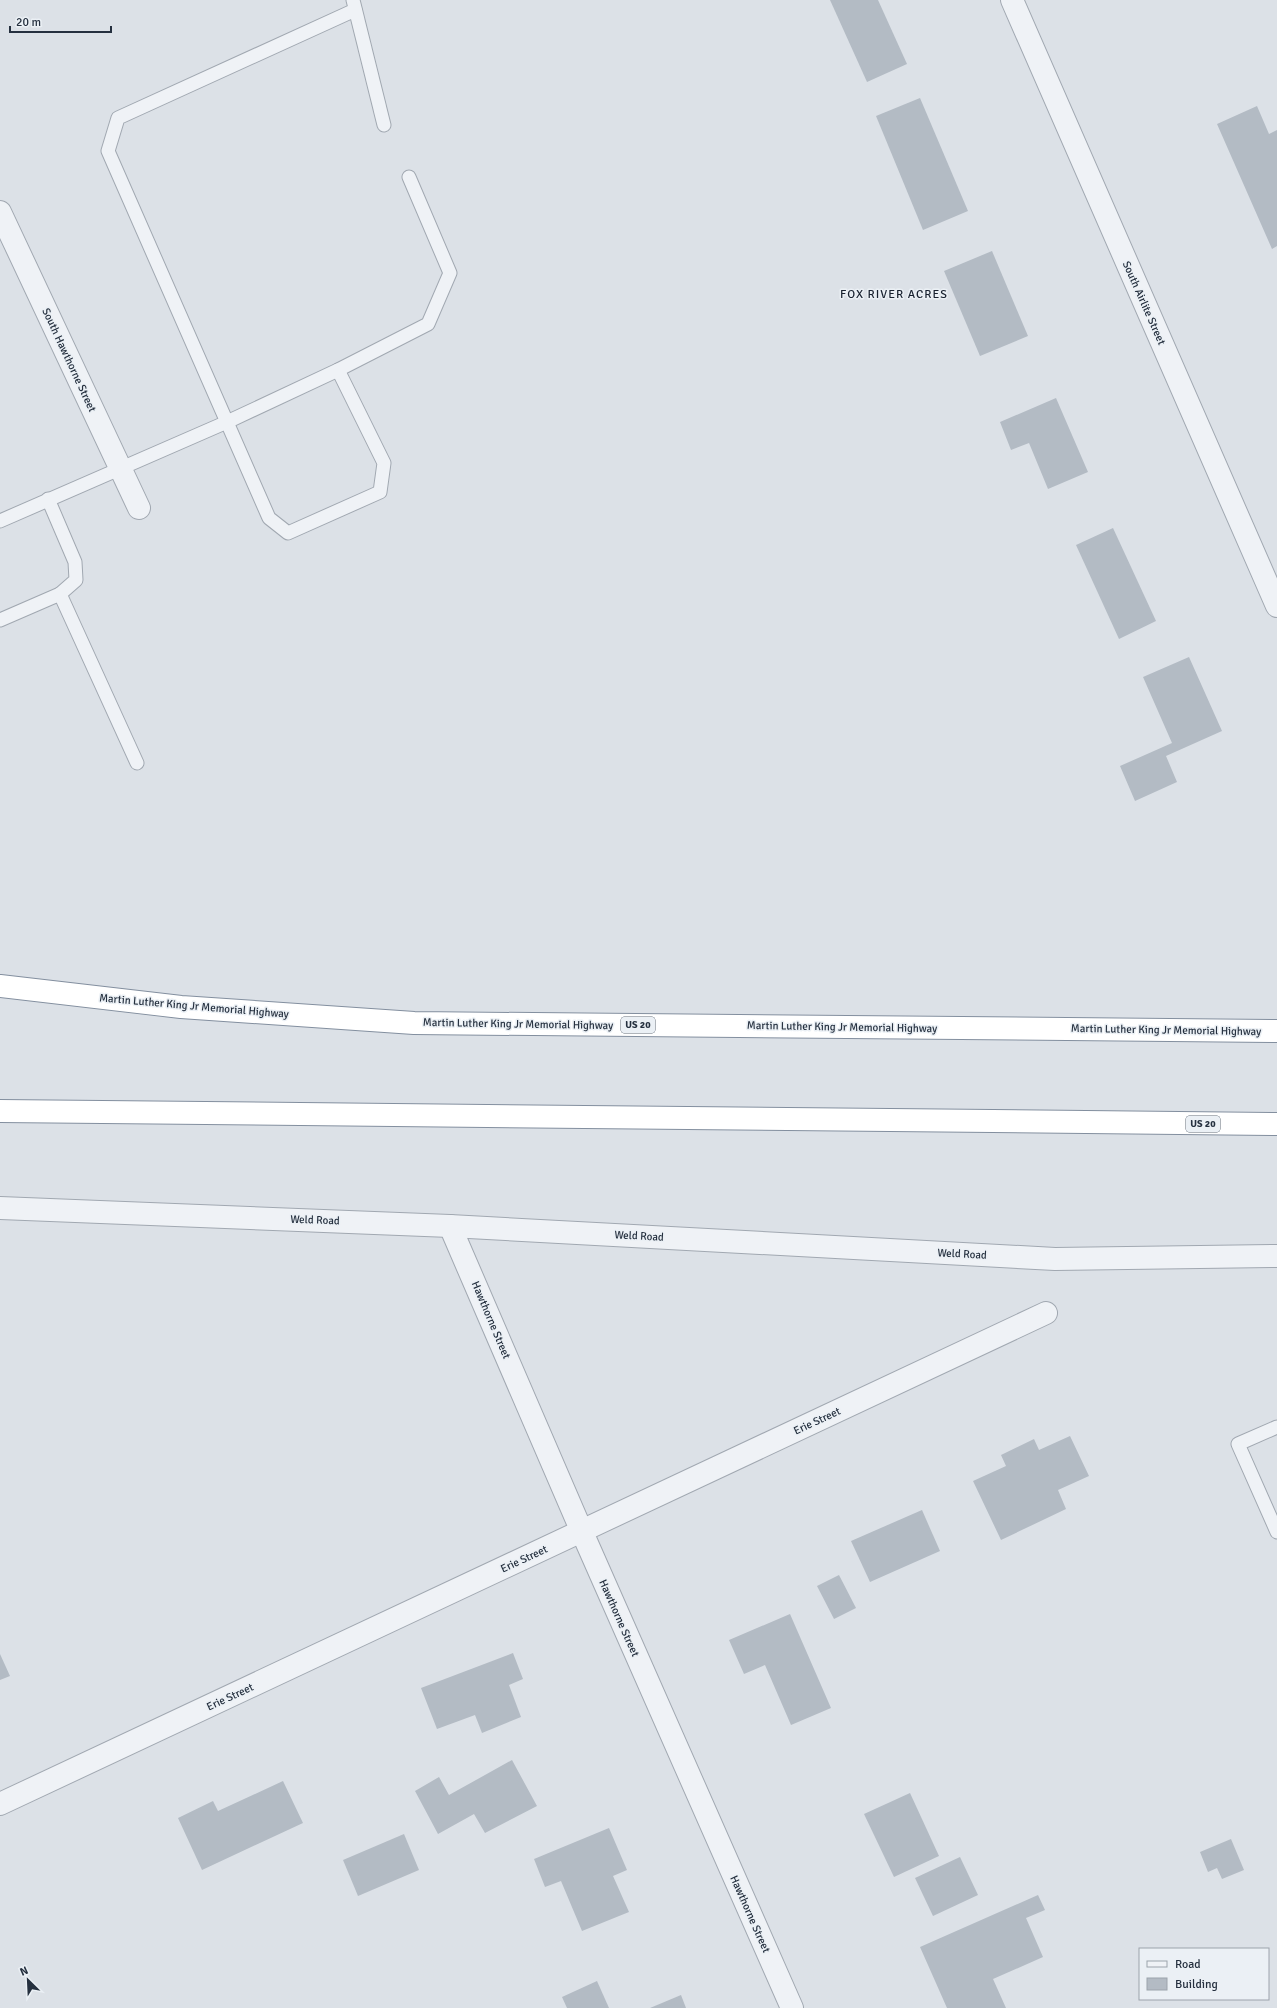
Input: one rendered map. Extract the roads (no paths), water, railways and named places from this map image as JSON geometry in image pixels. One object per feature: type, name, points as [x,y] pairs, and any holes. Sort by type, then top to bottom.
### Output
[{"type":"highway","name":"Martin Luther King Jr Memorial Highway","points":[[0,986],[181,1007],[414,1022],[1277,1031]]},
{"type":"highway","name":"US 20","points":[[0,1110],[1277,1124]]},
{"type":"street","name":"South Airlite Street","points":[[1012,0],[1277,606]]},
{"type":"street","name":"South Hawthorne Street","points":[[0,212],[139,508]]},
{"type":"street","name":"Weld Road","points":[[0,1208],[450,1226],[1055,1259],[1277,1256]]},
{"type":"street","name":"Hawthorne Street","points":[[450,1226],[582,1532],[792,2008]]},
{"type":"street","name":"Erie Street","points":[[0,1804],[1046,1313]]},
{"type":"lane","points":[[338,370],[384,463],[380,492],[288,533],[269,518],[108,151],[118,118],[354,5],[384,125]]},
{"type":"lane","points":[[0,521],[227,422],[338,370],[428,324],[450,273],[409,177]]},
{"type":"lane","points":[[0,620],[60,594],[76,580],[75,562],[48,500]]},
{"type":"lane","points":[[60,594],[137,763]]},
{"type":"lane","points":[[1277,1427],[1238,1444],[1277,1532]]},
{"type":"district","name":"FOX RIVER ACRES","points":[[894,294]]}]
